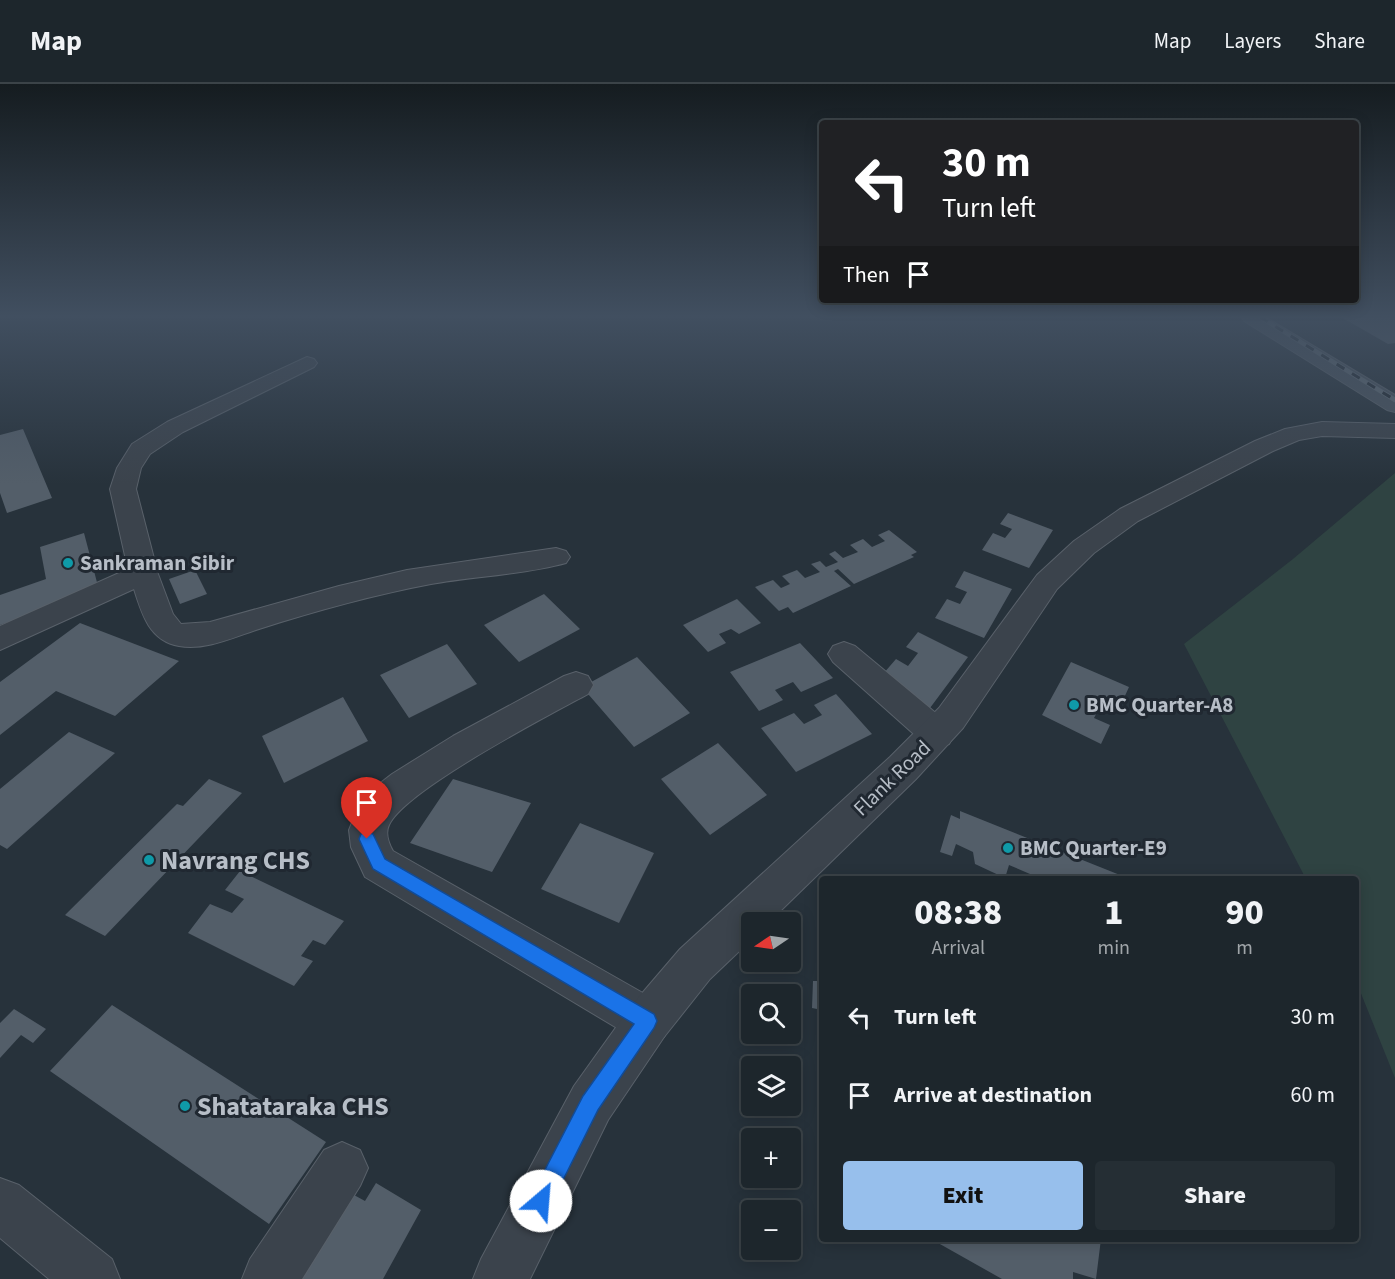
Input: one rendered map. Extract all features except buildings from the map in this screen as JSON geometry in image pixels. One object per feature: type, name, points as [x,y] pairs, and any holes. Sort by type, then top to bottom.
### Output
[{"type":"main road","points":[[1342,373],[1395,405]]},
{"type":"street","points":[[287,373],[175,428],[141,449],[129,468],[123,489],[144,574],[163,625],[170,632],[193,636],[325,599],[429,576],[556,557]]},
{"type":"street","name":"Flank Road","points":[[501,1279],[591,1103],[648,1021],[695,964],[937,734],[951,718],[1047,582],[1084,547],[1129,515],[1264,446],[1293,434],[1322,429],[1395,431]]},
{"type":"street","points":[[0,639],[62,609],[144,574]]},
{"type":"street","points":[[844,654],[937,734]]},
{"type":"street","points":[[576,685],[466,746],[391,794],[372,816],[367,839],[379,864],[648,1021]]},
{"type":"street","points":[[270,1279],[342,1168]]},
{"type":"street","points":[[0,1204],[92,1279]]},
{"type":"green space","points":[[1395,473],[1395,1078],[1359,988],[1359,876],[1304,876],[1184,644],[1293,559]]},
{"type":"railway","points":[[1351,373],[1395,400]]},
{"type":"place","name":"Sankraman Sibir","points":[[68,563]]},
{"type":"place","name":"BMC Quarter-A8","points":[[1074,705]]},
{"type":"place","name":"BMC Quarter-E9","points":[[1008,848]]},
{"type":"place","name":"Navrang CHS","points":[[149,860]]},
{"type":"place","name":"Shatataraka CHS","points":[[185,1106]]},
{"type":"route","points":[[367,839],[379,864],[648,1021],[591,1103],[541,1201]]}]
